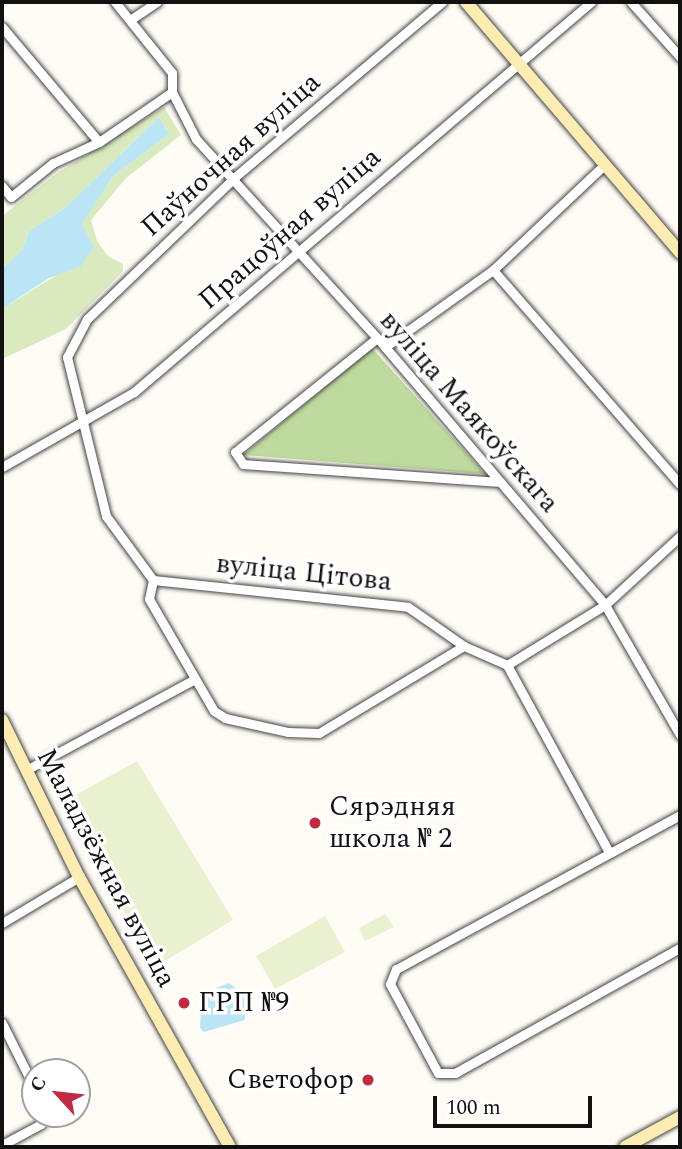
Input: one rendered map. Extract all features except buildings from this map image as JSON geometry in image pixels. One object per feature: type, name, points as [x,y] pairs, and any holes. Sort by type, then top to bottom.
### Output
[{"type":"street","name":"вуліца Маякоўскага","points":[[115,2],[172,73],[172,92],[197,139],[377,338],[605,606],[680,735]]},
{"type":"street","points":[[130,20],[158,2]]},
{"type":"street","name":"Паўночная вуліца","points":[[84,423],[67,357],[87,319],[234,177],[442,2]]},
{"type":"street","points":[[466,2],[680,253]]},
{"type":"street","name":"Працоўная вуліца","points":[[2,467],[84,423],[134,392],[591,2]]},
{"type":"street","points":[[631,2],[680,57]]},
{"type":"street","points":[[2,27],[99,142]]},
{"type":"street","points":[[2,186],[11,197],[53,163],[99,142],[172,92]]},
{"type":"street","points":[[384,347],[493,270],[604,165]]},
{"type":"street","points":[[493,270],[680,484]]},
{"type":"street","points":[[377,338],[235,452],[243,464],[499,482]]},
{"type":"street","points":[[84,423],[106,516],[153,580],[149,599],[193,680],[214,711],[225,718],[288,732],[319,733],[464,646]]},
{"type":"street","points":[[609,852],[507,665],[605,606],[680,536]]},
{"type":"street","name":"вуліца Цітова","points":[[153,580],[408,607],[464,646],[507,665]]},
{"type":"street","points":[[26,770],[193,680]]},
{"type":"street","name":"Маладзёжная вуліца","points":[[2,720],[79,877],[230,1147]]},
{"type":"street","points":[[680,815],[397,969],[390,984],[438,1073],[455,1073],[680,948]]},
{"type":"street","points":[[2,923],[79,877]]},
{"type":"street","points":[[2,1023],[21,1061]]},
{"type":"street","points":[[625,1147],[680,1117]]},
{"type":"street","points":[[2,1145],[34,1128]]},
{"type":"green space","points":[[164,107],[181,135],[126,178],[91,220],[97,241],[108,256],[123,264],[123,271],[66,329],[2,359],[2,309],[87,256],[94,247],[81,224],[112,177],[169,134],[159,117],[65,208],[29,231],[22,250],[2,269],[2,216],[56,174]]},
{"type":"green space","points":[[372,348],[485,474],[243,455]]},
{"type":"green space","points":[[137,761],[233,920],[155,967],[63,802]]},
{"type":"green space","points":[[385,914],[394,927],[365,941],[359,928]]},
{"type":"green space","points":[[325,916],[345,952],[275,989],[256,956]]},
{"type":"water","points":[[159,117],[169,134],[112,177],[82,224],[94,247],[81,266],[49,278],[2,309],[2,269],[22,250],[29,231],[65,208]]},
{"type":"water","points":[[229,983],[245,995],[245,1020],[204,1032],[200,1028],[201,1009],[208,991]]},
{"type":"place","name":"Сярэдняя школа № 2","points":[[315,823]]},
{"type":"place","name":"ГРП №9","points":[[184,1003]]},
{"type":"place","name":"Светофор","points":[[368,1080]]}]
